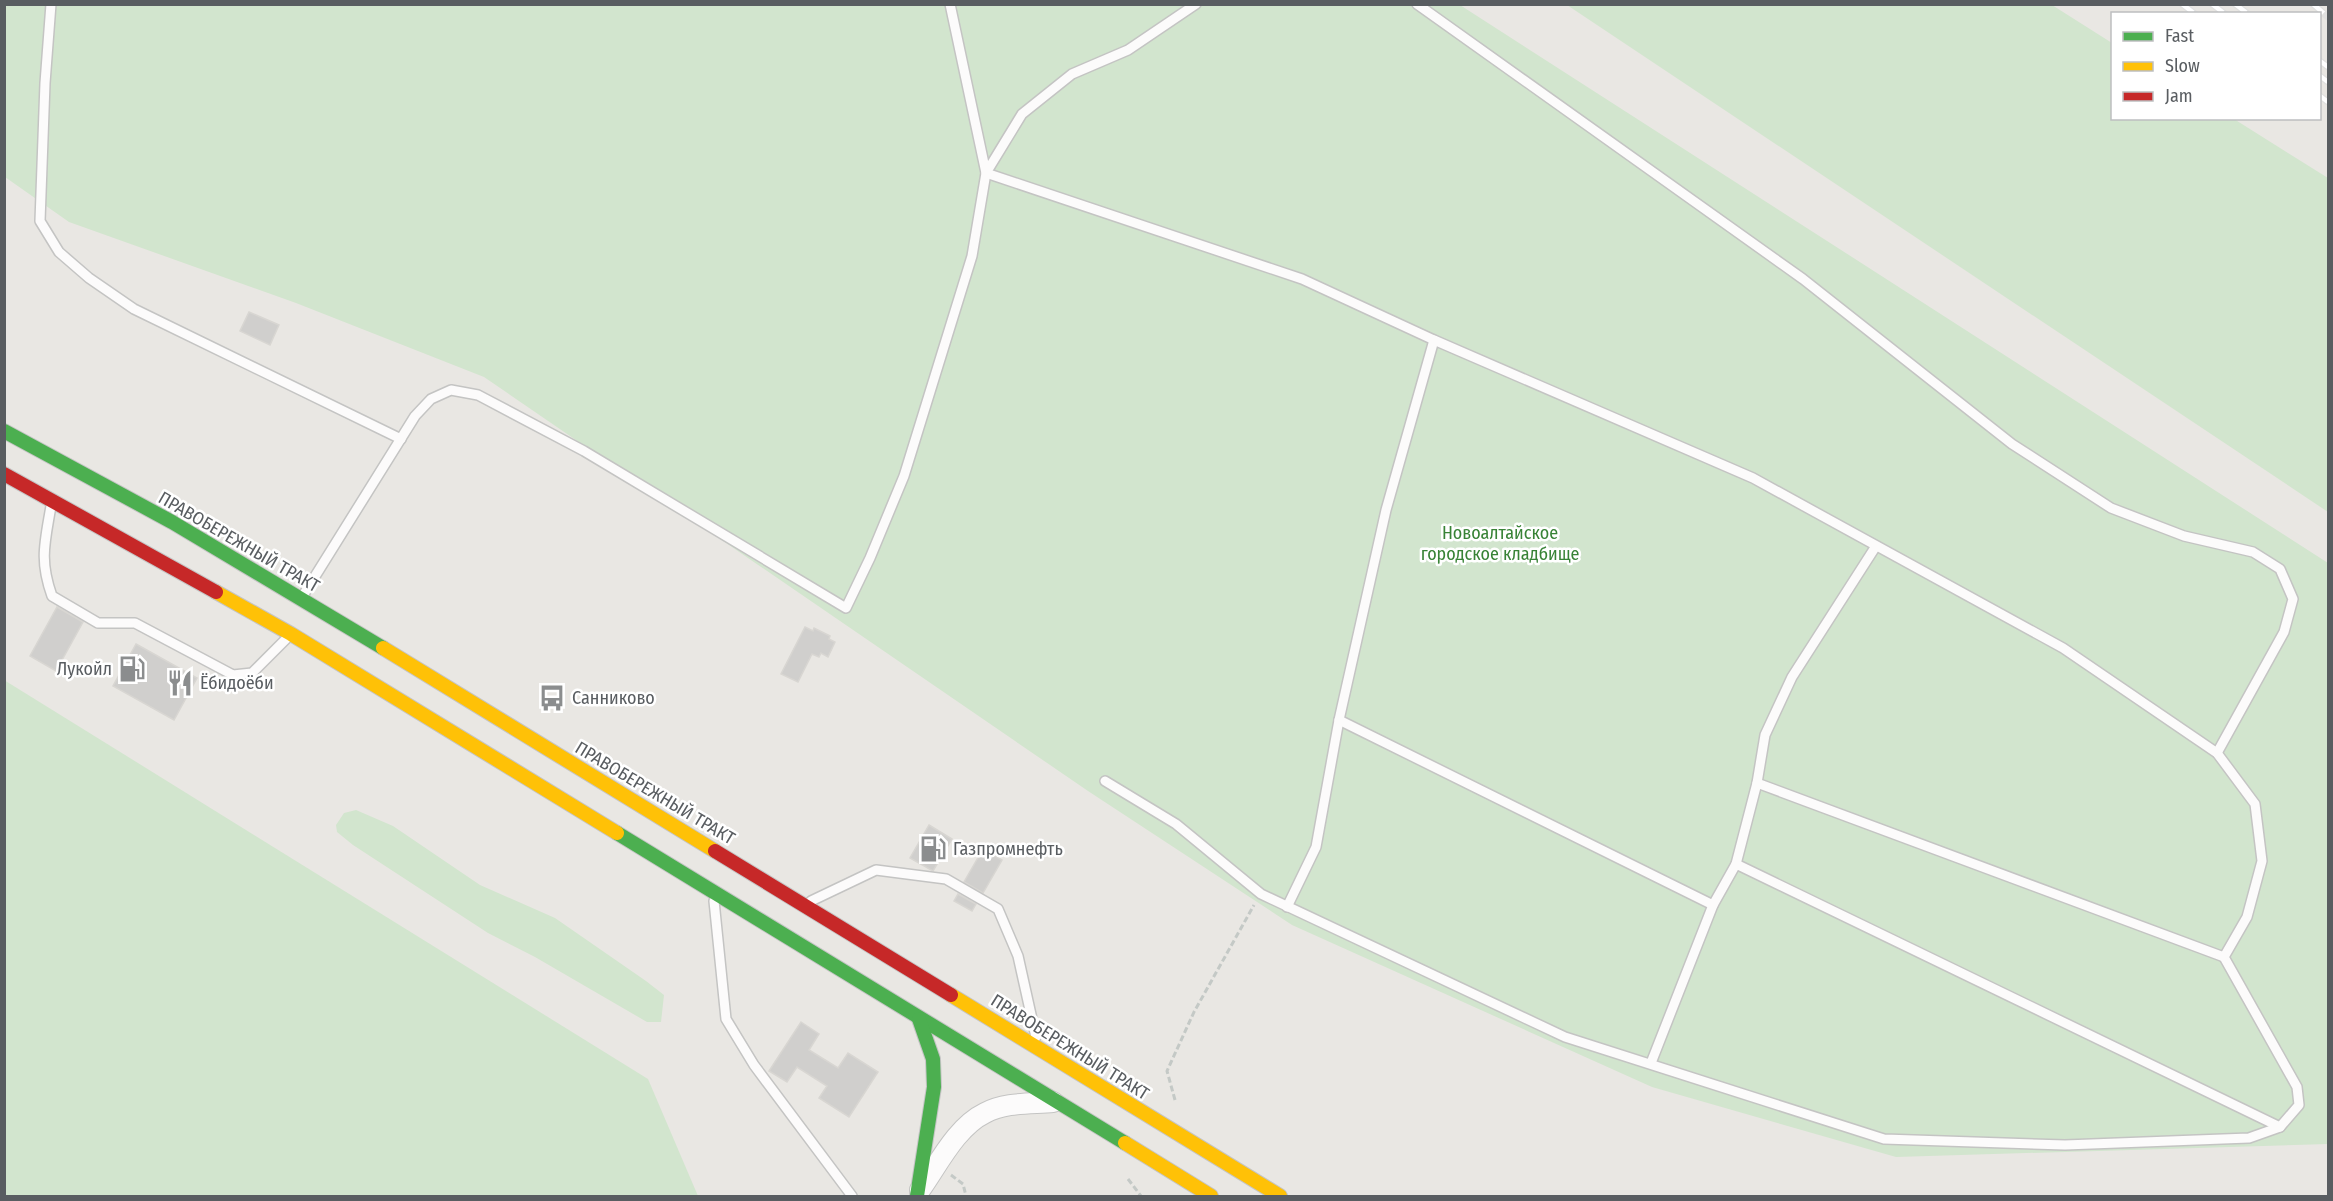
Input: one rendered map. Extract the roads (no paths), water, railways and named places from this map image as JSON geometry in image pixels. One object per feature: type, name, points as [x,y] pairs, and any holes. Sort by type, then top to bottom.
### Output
[{"type":"main road","points":[[4,419],[172,522]]},
{"type":"main road","name":"ПРАВОБЕРЕЖНЫЙ ТРАКТ","points":[[4,431],[172,522],[301,598],[1280,1197]]},
{"type":"main road","points":[[4,474],[291,634],[1211,1197]]},
{"type":"main road","points":[[917,1196],[934,1087],[933,1059],[919,1019]]},
{"type":"street","points":[[917,1196],[964,1128],[985,1113],[1009,1105],[1055,1102]]},
{"type":"lane","points":[[51,4],[45,82],[40,221],[59,252],[89,278],[134,309],[401,439]]},
{"type":"lane","points":[[301,598],[415,417],[431,399],[451,390],[478,395],[584,451],[846,608],[870,558],[904,476],[972,256],[986,173],[950,4]]},
{"type":"lane","points":[[986,173],[1022,114],[1072,74],[1128,50],[1196,4]]},
{"type":"lane","points":[[1418,4],[1803,279],[2012,444],[2111,508],[2184,537],[2253,552],[2280,569],[2293,599],[2284,632],[2217,753]]},
{"type":"lane","points":[[986,173],[1302,279],[1434,340],[1753,478],[2063,648],[2217,753],[2255,804],[2262,861],[2247,917],[2224,957]]},
{"type":"lane","points":[[1287,907],[1316,847],[1339,720],[1386,510],[1434,340]]},
{"type":"lane","points":[[52,501],[44,552],[44,575],[51,596],[98,623],[135,623],[232,675],[252,673],[291,634]]},
{"type":"lane","points":[[1651,1063],[1713,905],[1736,864],[1757,783],[1765,735],[1792,677],[1876,546]]},
{"type":"lane","points":[[1339,720],[1713,905]]},
{"type":"lane","points":[[1105,781],[1176,824],[1261,894],[1565,1037],[1884,1139],[2065,1145],[2249,1138],[2280,1127],[2299,1105],[2297,1087],[2224,957],[1757,783]]},
{"type":"lane","points":[[1736,864],[2280,1127]]},
{"type":"lane","points":[[803,905],[876,870],[946,879],[998,909],[1018,956],[1038,1047]]},
{"type":"lane","points":[[713,892],[726,1019],[754,1065],[852,1197]]},
{"type":"railway","points":[[2182,4],[2192,12]]},
{"type":"railway","points":[[2212,4],[2222,12]]},
{"type":"railway","points":[[2235,4],[2245,12]]},
{"type":"railway","points":[[2313,4],[2328,17]]},
{"type":"railway","points":[[2321,62],[2328,67]]},
{"type":"railway","points":[[2321,77],[2328,82]]},
{"type":"railway","points":[[2321,97],[2328,102]]},
{"type":"place","name":"Лукойл","points":[[132,669]]},
{"type":"place","name":"Ёбидоёби","points":[[180,683]]},
{"type":"place","name":"Санниково","points":[[552,698]]},
{"type":"place","name":"Газпромнефть","points":[[933,849]]},
{"type":"park label","name":"Новоалтайское городское кладбище","points":[[1500,543]]}]
